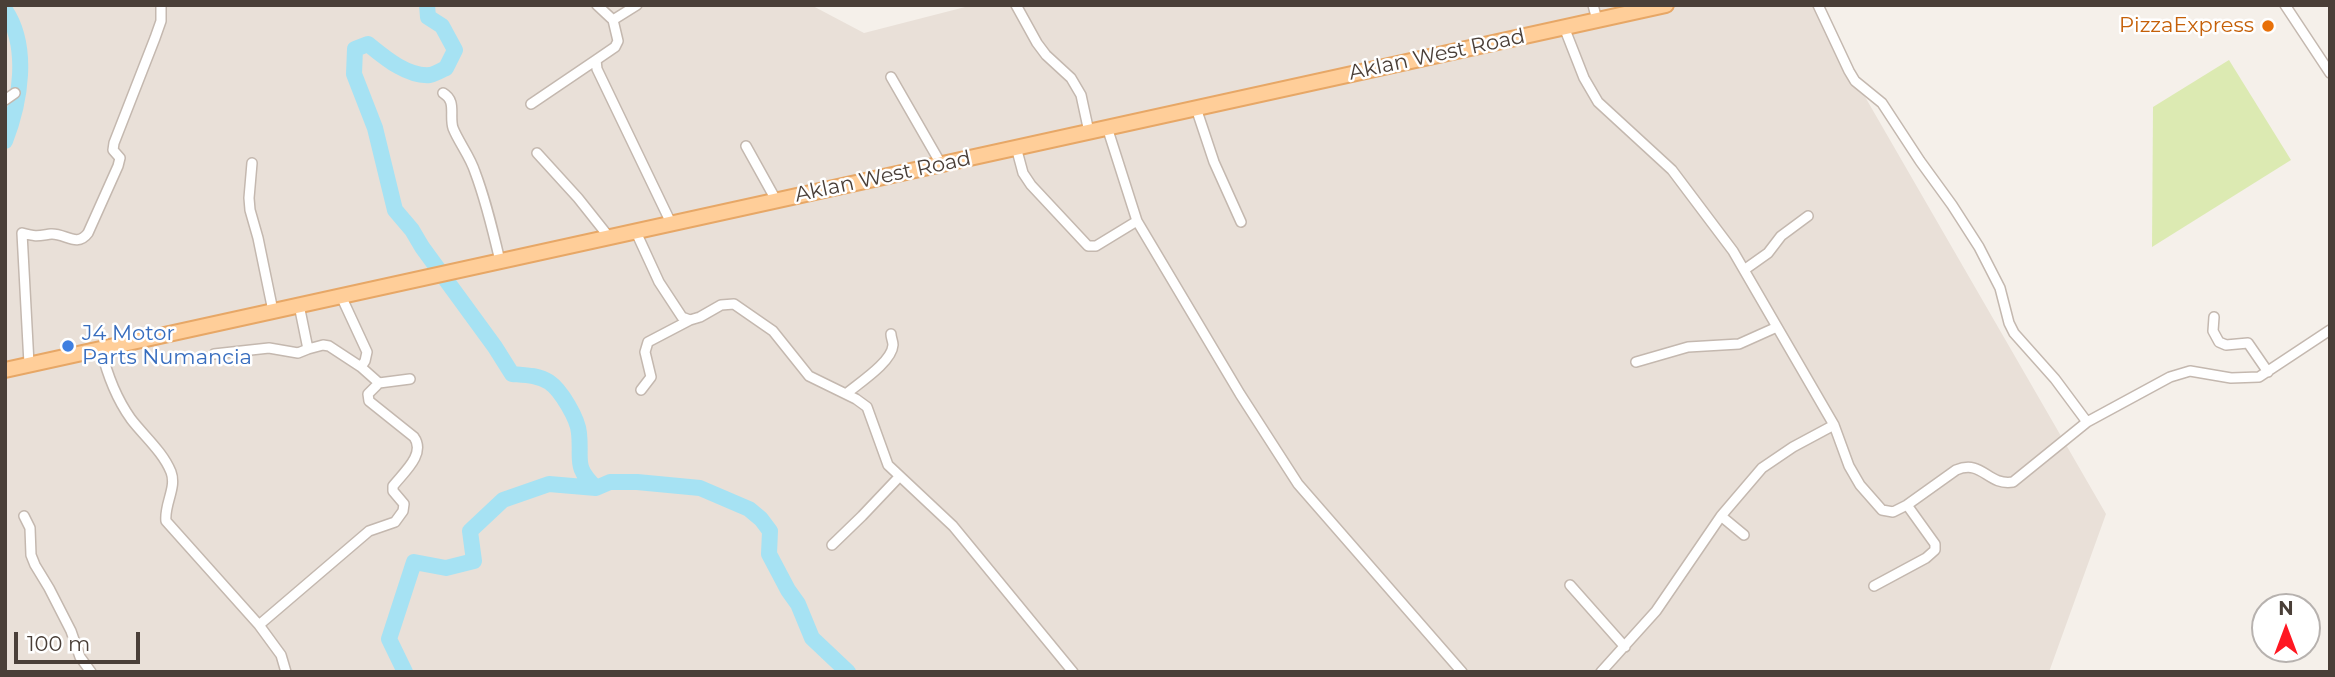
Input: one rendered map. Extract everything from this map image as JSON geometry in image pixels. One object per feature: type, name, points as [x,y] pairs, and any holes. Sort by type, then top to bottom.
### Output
[{"type":"main road","name":"Aklan West Road","points":[[5,370],[1666,5]]},
{"type":"street","points":[[29,364],[22,233],[42,238],[51,234],[77,241],[84,239],[88,233],[118,166],[120,158],[113,150],[114,143],[155,38],[161,5]]},
{"type":"street","points":[[531,104],[615,47],[618,41],[613,20],[597,5]]},
{"type":"street","points":[[613,20],[637,5]]},
{"type":"street","points":[[1016,5],[1037,43],[1071,78],[1081,95],[1089,132]]},
{"type":"street","points":[[1593,5],[1597,20]]},
{"type":"street","points":[[1818,5],[1840,55],[1855,81],[1882,103],[1979,247],[2000,288],[2014,333],[2055,379],[2087,422]]},
{"type":"street","points":[[2286,5],[2330,73]]},
{"type":"street","points":[[1564,27],[1584,78],[1598,102],[1672,170],[1733,251],[1834,425],[1849,466],[1860,485],[1882,510],[1893,512],[1907,505],[1956,470],[1965,467],[1976,467],[2004,484],[2013,482],[2087,422],[2180,373],[2190,371],[2247,379],[2259,377],[2330,330]]},
{"type":"street","points":[[596,60],[603,82],[671,223]]},
{"type":"street","points":[[891,77],[941,164]]},
{"type":"street","points":[[5,100],[15,93]]},
{"type":"street","points":[[443,93],[449,96],[452,103],[453,127],[474,168],[483,193],[500,261]]},
{"type":"street","points":[[1196,108],[1214,162],[1241,222]]},
{"type":"street","points":[[1107,127],[1137,221],[1240,394],[1298,484],[1462,672]]},
{"type":"street","points":[[746,146],[776,200]]},
{"type":"street","points":[[1016,147],[1023,173],[1031,185],[1088,246],[1096,246],[1137,221]]},
{"type":"street","points":[[537,153],[609,237]]},
{"type":"street","points":[[252,163],[250,210],[273,311]]},
{"type":"street","points":[[1744,270],[1768,253],[1781,236],[1808,216]]},
{"type":"street","points":[[636,232],[670,301],[682,317],[690,320]]},
{"type":"street","points":[[341,296],[367,352],[361,367]]},
{"type":"street","points":[[641,390],[651,377],[645,352],[648,342],[721,305],[734,304],[773,331],[809,376],[867,407],[888,465],[953,526],[1073,672]]},
{"type":"street","points":[[299,305],[308,349]]},
{"type":"street","points":[[2214,317],[2214,334],[2219,342],[2226,345],[2248,343],[2268,372]]},
{"type":"street","points":[[1636,362],[1688,347],[1739,345],[1777,327]]},
{"type":"street","points":[[846,394],[891,354],[891,334]]},
{"type":"street","points":[[214,354],[268,348],[298,353],[323,345],[329,346],[361,367],[379,383]]},
{"type":"street","points":[[101,349],[107,376],[130,418],[171,471],[173,482],[165,512],[166,520],[259,625],[281,654],[286,672]]},
{"type":"street","points":[[259,625],[354,542],[369,531],[396,522],[404,511],[404,504],[393,491],[393,486],[419,452],[418,443],[369,401],[368,394],[379,383],[410,379]]},
{"type":"street","points":[[1601,672],[1656,611],[1721,516],[1762,468],[1793,447],[1834,425]]},
{"type":"street","points":[[832,545],[899,477]]},
{"type":"street","points":[[1874,586],[1926,558],[1935,550],[1935,544],[1907,505]]},
{"type":"street","points":[[24,516],[30,528],[31,555],[35,565],[71,631],[80,656],[91,672]]},
{"type":"street","points":[[1721,516],[1744,535]]},
{"type":"street","points":[[1570,585],[1625,647]]},
{"type":"shaded area","points":[[5,5],[811,5],[864,33],[973,5],[1812,5],[2106,514],[2049,672],[5,672]]},
{"type":"green space","points":[[2229,60],[2291,160],[2152,247],[2153,107]]},
{"type":"waterway","points":[[427,5],[428,17],[442,26],[455,50],[446,68],[421,75],[396,65],[368,44],[355,49],[354,74],[375,128],[395,210],[412,230],[512,374],[545,380],[564,398],[578,427],[581,468],[596,488]]},
{"type":"waterway","points":[[5,10],[13,25],[20,58],[15,110],[5,141]]},
{"type":"waterway","points":[[405,672],[389,639],[414,562],[446,568],[474,561],[470,531],[503,500],[549,484],[596,488],[610,482],[700,488],[749,509],[770,531],[769,554],[798,604],[812,638],[848,672]]},
{"type":"place","name":"PizzaExpress","points":[[2268,26]]},
{"type":"place","name":"J4 Motor Parts Numancia","points":[[68,346]]}]
